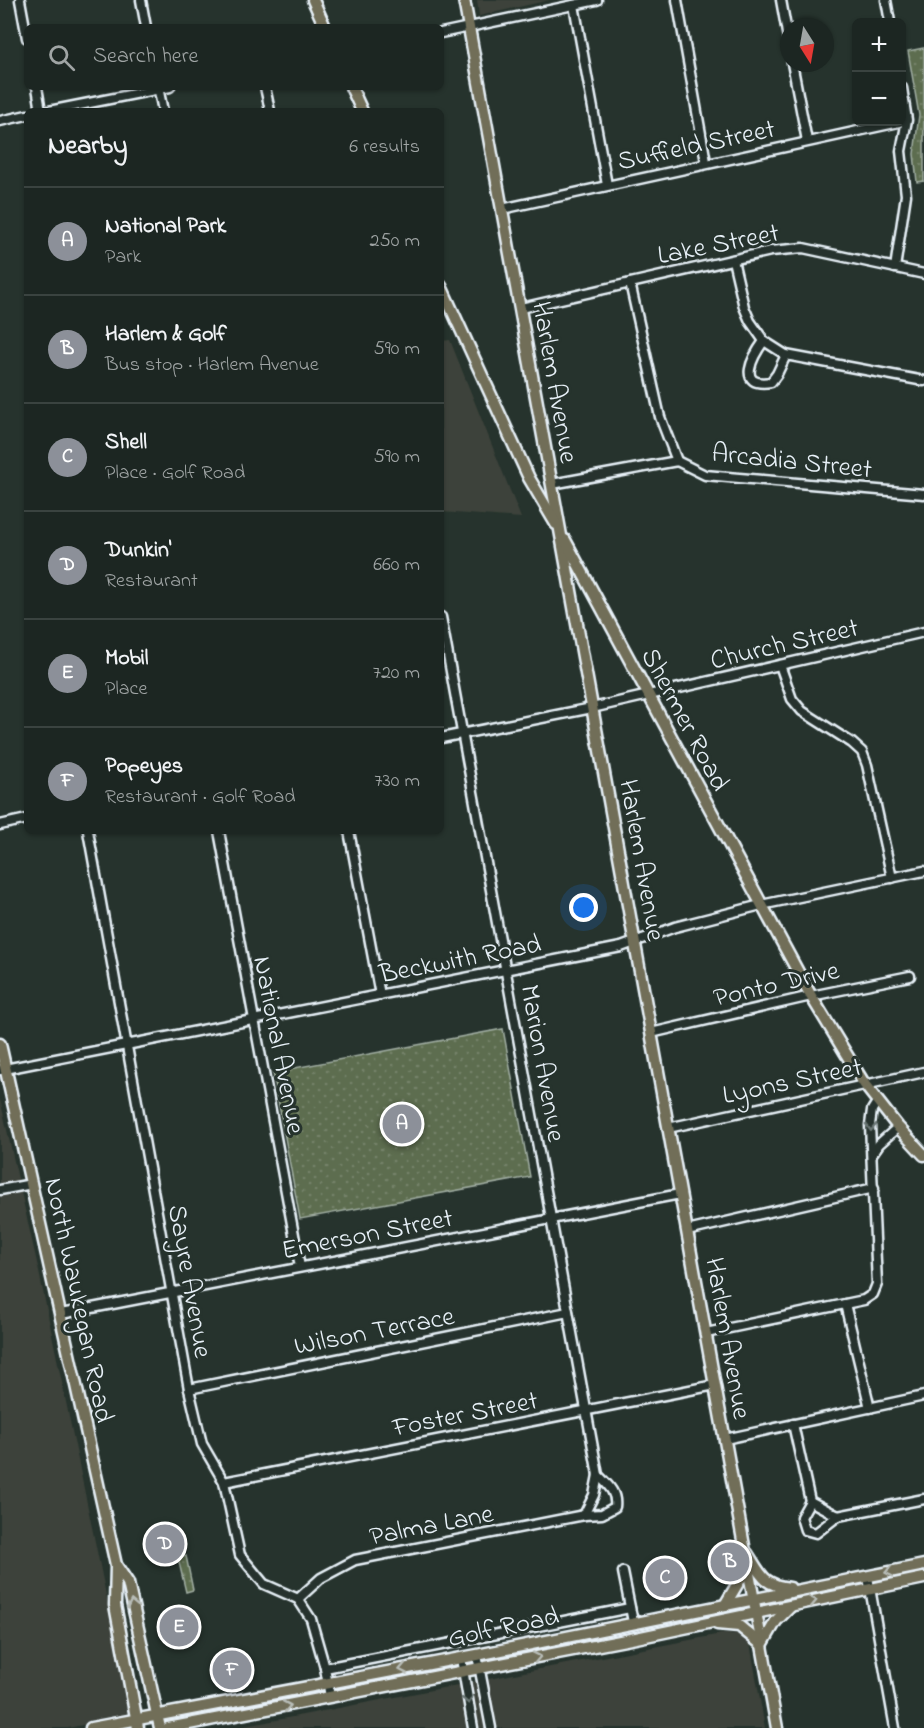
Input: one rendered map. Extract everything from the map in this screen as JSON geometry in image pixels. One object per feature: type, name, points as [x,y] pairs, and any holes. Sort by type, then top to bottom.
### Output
[{"type":"main road","points":[[313,0],[324,24]]},
{"type":"main road","name":"Harlem Avenue","points":[[464,0],[777,1728]]},
{"type":"main road","points":[[352,90],[361,108]]},
{"type":"main road","name":"Shermer Road","points":[[444,293],[529,478],[760,905],[865,1085],[898,1127],[924,1155]]},
{"type":"main road","name":"North Waukegan Road","points":[[0,1044],[3,1070],[32,1184],[116,1565],[115,1605],[138,1724]]},
{"type":"main road","points":[[744,1549],[763,1578],[775,1586],[803,1590]]},
{"type":"main road","points":[[725,1605],[741,1578],[744,1549]]},
{"type":"main road","name":"North Waukegan Road","points":[[116,1565],[128,1583],[160,1728]]},
{"type":"main road","name":"Golf Road","points":[[91,1728],[138,1724],[157,1715],[477,1655],[924,1565]]},
{"type":"main road","name":"Golf Road","points":[[168,1728],[463,1672],[924,1578]]},
{"type":"main road","points":[[708,1623],[739,1626],[762,1645],[776,1621],[791,1605]]},
{"type":"street","points":[[20,0],[24,24]]},
{"type":"street","points":[[141,0],[145,24]]},
{"type":"street","points":[[444,32],[597,0]]},
{"type":"street","points":[[677,0],[706,162]]},
{"type":"street","points":[[781,0],[784,18]]},
{"type":"street","points":[[885,0],[889,18]]},
{"type":"street","points":[[574,5],[607,185]]},
{"type":"street","points":[[794,72],[807,141]]},
{"type":"street","points":[[38,90],[40,108]]},
{"type":"street","points":[[63,108],[149,90]]},
{"type":"street","points":[[159,90],[162,108]]},
{"type":"street","points":[[266,90],[270,108]]},
{"type":"street","points":[[0,121],[24,116]]},
{"type":"street","name":"Suffield Street","points":[[502,209],[706,162],[878,126]]},
{"type":"street","points":[[895,268],[906,195],[901,151],[902,126]]},
{"type":"street","name":"Lake Street","points":[[520,308],[771,250],[802,248],[924,274]]},
{"type":"street","points":[[733,260],[744,307],[750,321],[764,341],[786,355],[924,381]]},
{"type":"street","points":[[630,282],[660,417],[677,461]]},
{"type":"street","points":[[764,341],[750,364],[750,374],[755,381],[762,384],[771,382],[786,355]]},
{"type":"street","name":"Arcadia Street","points":[[552,484],[677,461],[705,475],[924,494]]},
{"type":"street","name":"Church Street","points":[[444,737],[592,708],[924,632]]},
{"type":"street","name":"Marion Avenue","points":[[444,634],[598,1474],[594,1495],[584,1515]]},
{"type":"street","points":[[780,665],[792,699],[802,711],[862,752],[867,765],[892,878]]},
{"type":"street","points":[[0,825],[24,820]]},
{"type":"street","name":"Sayre Avenue","points":[[89,834],[189,1389],[202,1444],[224,1482],[240,1555],[264,1584],[298,1599]]},
{"type":"street","name":"National Avenue","points":[[220,834],[300,1267]]},
{"type":"street","points":[[350,834],[380,995]]},
{"type":"street","name":"Beckwith Road","points":[[3,1070],[620,947],[675,927],[760,905],[924,871]]},
{"type":"street","name":"Ponto Drive","points":[[651,1033],[910,976]]},
{"type":"street","name":"Lyons Street","points":[[668,1128],[924,1072]]},
{"type":"street","points":[[706,1333],[864,1300],[873,1294],[878,1284],[870,1125],[872,1110],[877,1102]]},
{"type":"street","points":[[872,1154],[879,1144],[898,1127]]},
{"type":"street","points":[[0,1190],[32,1184]]},
{"type":"street","points":[[687,1231],[874,1188]]},
{"type":"street","name":"Emerson Street","points":[[61,1314],[680,1194]]},
{"type":"street","points":[[846,1304],[870,1408]]},
{"type":"street","name":"Wilson Terrace","points":[[189,1389],[568,1312]]},
{"type":"street","name":"Foster Street","points":[[224,1482],[715,1385]]},
{"type":"street","points":[[725,1439],[924,1396]]},
{"type":"street","points":[[794,1424],[810,1501],[801,1517],[804,1530],[816,1533],[838,1516],[924,1499]]},
{"type":"street","name":"Palma Lane","points":[[298,1599],[321,1578],[355,1560],[584,1515],[602,1514],[615,1507],[616,1497],[598,1474]]},
{"type":"street","points":[[810,1501],[838,1516]]},
{"type":"street","points":[[623,1572],[633,1622]]},
{"type":"street","points":[[868,1577],[895,1728]]},
{"type":"street","points":[[298,1599],[311,1619],[330,1697]]},
{"type":"street","points":[[324,1668],[630,1608]]},
{"type":"street","points":[[477,1655],[491,1728]]},
{"type":"street","points":[[460,1658],[473,1728]]},
{"type":"shaded area","points":[[477,0],[550,0],[479,16]]},
{"type":"shaded area","points":[[450,340],[521,518],[444,512],[444,341]]},
{"type":"shaded area","points":[[0,1099],[38,1267],[131,1715],[68,1728],[0,1728]]},
{"type":"shaded area","points":[[726,1633],[742,1634],[750,1643],[765,1728],[235,1728]]},
{"type":"green space","points":[[924,48],[924,181],[917,182],[914,154],[919,115],[908,51]]},
{"type":"green space","points":[[503,1029],[530,1177],[300,1219],[273,1072]]},
{"type":"green space","points":[[186,1556],[193,1590],[186,1592],[178,1558]]},
{"type":"place","name":"National Park","points":[[402,1124]]},
{"type":"place","name":"Dunkin'","points":[[165,1544]]},
{"type":"place","name":"Harlem & Golf","points":[[730,1562]]},
{"type":"place","name":"Shell","points":[[665,1578]]},
{"type":"place","name":"Mobil","points":[[179,1627]]},
{"type":"place","name":"Popeyes","points":[[232,1670]]}]
